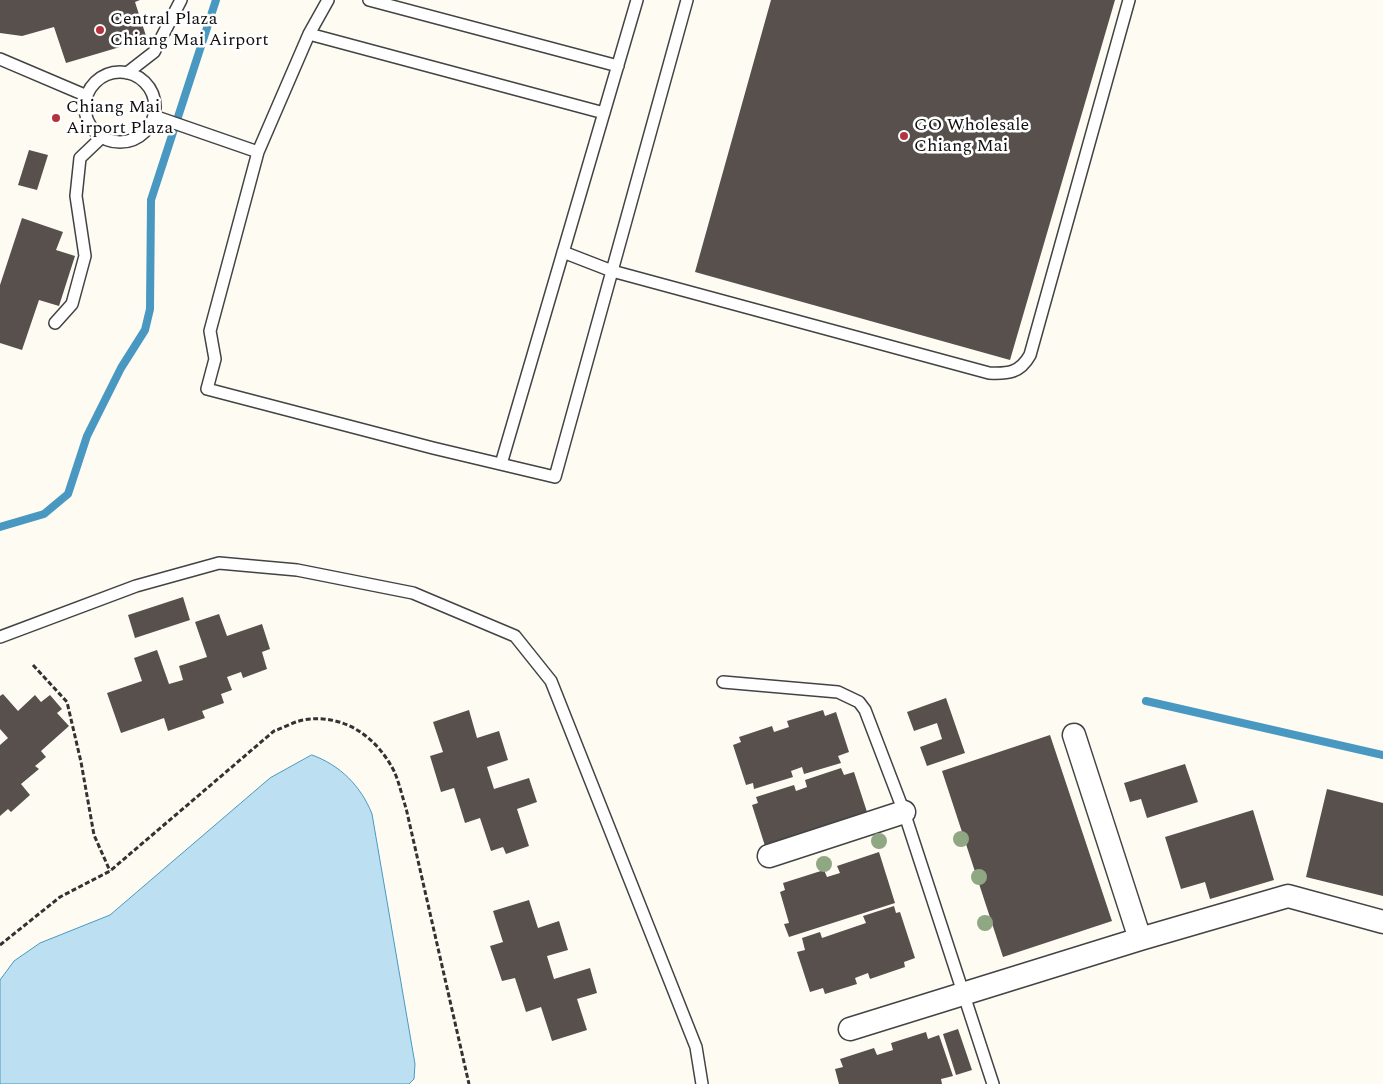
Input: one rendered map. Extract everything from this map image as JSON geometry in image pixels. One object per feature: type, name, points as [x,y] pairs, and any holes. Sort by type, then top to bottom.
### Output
[{"type":"street","points":[[1074,735],[1140,939]]},
{"type":"street","points":[[769,856],[904,812]]},
{"type":"street","points":[[850,1029],[965,995],[1140,939],[1288,896],[1383,922]]},
{"type":"lane","points":[[128,73],[154,52],[181,0]]},
{"type":"lane","points":[[328,0],[309,34],[258,152],[210,331],[215,359],[207,389],[555,477],[687,0]]},
{"type":"lane","points":[[369,0],[618,66]]},
{"type":"lane","points":[[501,464],[636,0]]},
{"type":"lane","points":[[564,252],[612,271],[989,373],[1012,373],[1022,367],[1030,355],[1129,0]]},
{"type":"lane","points":[[309,34],[604,113]]},
{"type":"lane","points":[[0,59],[87,96]]},
{"type":"lane","points":[[113,73],[128,73],[143,81],[151,90],[155,102],[154,116],[149,127],[141,136],[130,141],[118,142],[102,137],[89,122],[86,110],[87,96],[93,86],[102,78],[113,73]]},
{"type":"lane","points":[[154,116],[258,152]]},
{"type":"lane","points":[[56,323],[72,304],[85,256],[76,196],[80,158],[102,137]]},
{"type":"lane","points":[[0,637],[136,586],[219,563],[297,570],[412,593],[515,636],[551,681],[696,1047],[702,1084]]},
{"type":"lane","points":[[723,682],[838,692],[859,702],[872,723],[904,812],[993,1084]]},
{"type":"path","points":[[32,665],[67,702],[81,762],[94,835],[110,871]]},
{"type":"path","points":[[0,945],[60,897],[110,871],[274,731],[302,720],[329,718],[351,726],[371,739],[394,771],[403,798],[469,1084]]},
{"type":"water","points":[[312,755],[332,764],[348,778],[362,794],[372,814],[415,1064],[414,1079],[409,1084],[0,1084],[0,980],[14,961],[40,943],[110,915],[270,778]]},
{"type":"building","name":"Central Plaza Chiang Mai Airport","points":[[0,0],[140,0],[135,2],[147,39],[66,63],[54,27],[22,36],[0,33]]},
{"type":"building","name":"GO Wholesale Chiang Mai","points":[[771,0],[1115,0],[1010,360],[695,272]]},
{"type":"building","points":[[29,150],[48,155],[37,190],[18,185]]},
{"type":"building","points":[[22,218],[63,232],[56,250],[75,256],[59,306],[39,300],[22,350],[0,343],[0,285]]},
{"type":"building","points":[[183,597],[190,620],[135,638],[128,615]]},
{"type":"building","points":[[219,614],[227,636],[262,624],[270,649],[262,652],[267,669],[243,678],[241,672],[227,677],[232,690],[221,694],[224,703],[202,711],[205,718],[168,731],[164,718],[121,733],[107,693],[142,681],[134,658],[157,650],[169,684],[183,680],[179,666],[207,657],[195,622]]},
{"type":"building","points":[[3,694],[18,711],[35,695],[41,702],[50,695],[62,709],[57,713],[69,726],[41,751],[46,757],[35,766],[39,769],[21,784],[30,795],[11,812],[8,809],[0,816],[0,745],[8,738],[0,729],[0,696]]},
{"type":"building","points":[[946,698],[965,753],[927,766],[920,747],[942,739],[937,723],[914,731],[907,712]]},
{"type":"building","points":[[469,710],[477,738],[499,731],[508,760],[487,767],[494,789],[529,778],[537,802],[517,809],[529,846],[506,854],[503,847],[491,851],[480,818],[465,823],[454,788],[441,792],[430,756],[443,752],[433,722]]},
{"type":"building","points":[[823,710],[825,716],[836,712],[849,752],[838,756],[841,763],[804,774],[802,767],[791,771],[793,777],[754,789],[753,783],[746,785],[733,745],[741,742],[739,737],[772,726],[774,732],[789,727],[787,721]]},
{"type":"building","points":[[1050,735],[1112,921],[1003,957],[942,771]]},
{"type":"building","points":[[1185,764],[1198,802],[1147,818],[1141,799],[1130,802],[1124,783]]},
{"type":"building","points":[[841,768],[844,775],[854,772],[867,812],[856,816],[858,821],[765,846],[752,805],[758,803],[756,797],[794,785],[796,791],[807,787],[805,780]]},
{"type":"building","points":[[1327,789],[1383,803],[1383,896],[1306,877]]},
{"type":"building","points":[[1253,810],[1274,880],[1210,899],[1205,882],[1181,889],[1165,837]]},
{"type":"building","points":[[879,852],[895,903],[789,937],[784,924],[789,923],[780,892],[785,890],[783,883],[824,870],[827,877],[840,873],[837,866]]},
{"type":"building","points":[[529,900],[538,928],[559,921],[568,950],[547,956],[554,979],[590,968],[597,993],[577,999],[587,1030],[552,1041],[541,1007],[526,1012],[515,978],[502,981],[490,946],[503,942],[493,911]]},
{"type":"building","points":[[894,906],[896,913],[900,912],[915,958],[904,962],[905,967],[870,979],[868,973],[855,978],[857,984],[825,994],[823,988],[810,992],[797,952],[805,950],[802,938],[820,932],[822,938],[866,923],[863,916]]},
{"type":"building","points":[[958,1029],[972,1070],[956,1075],[943,1034]]},
{"type":"building","points":[[926,1032],[928,1039],[939,1035],[953,1076],[941,1079],[942,1084],[839,1084],[835,1069],[843,1067],[840,1059],[874,1048],[877,1055],[893,1050],[891,1043]]},
{"type":"waterway","points":[[0,527],[44,514],[68,494],[87,436],[121,368],[145,330],[150,309],[151,200],[216,0]]},
{"type":"waterway","points":[[1146,701],[1383,755]]},
{"type":"place","name":"Central Plaza Chiang Mai Airport","points":[[100,30]]},
{"type":"place","name":"Chiang Mai Airport Plaza","points":[[56,118]]},
{"type":"place","name":"GO Wholesale Chiang Mai","points":[[904,136]]}]
